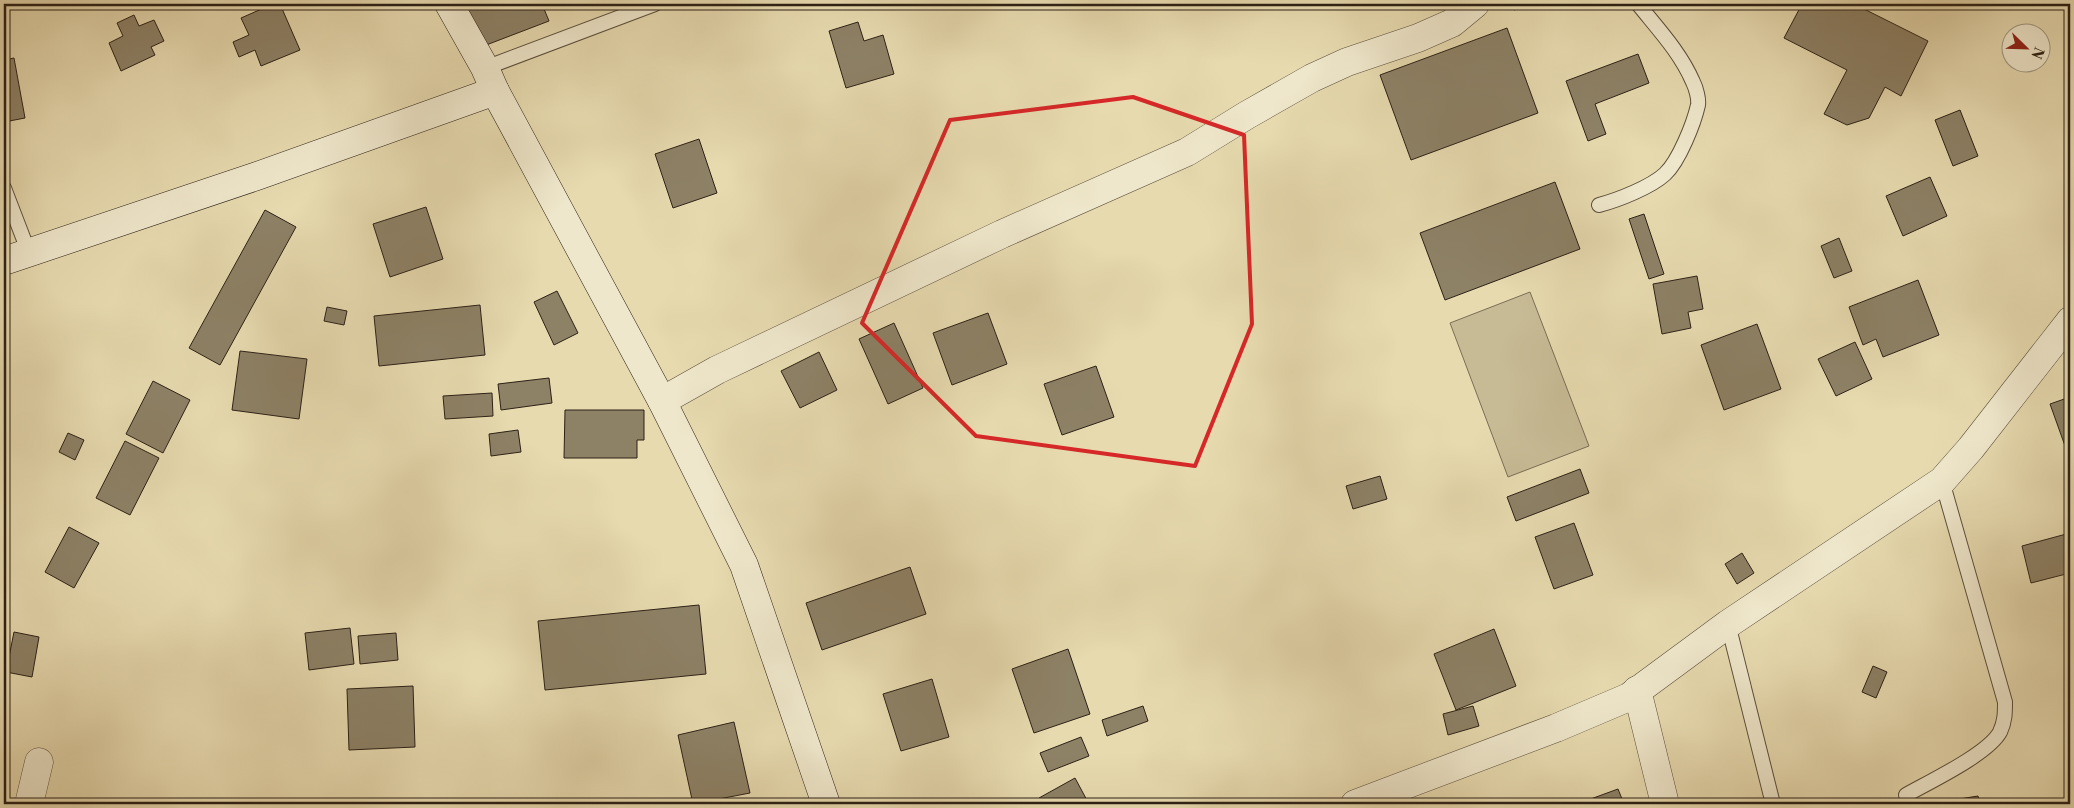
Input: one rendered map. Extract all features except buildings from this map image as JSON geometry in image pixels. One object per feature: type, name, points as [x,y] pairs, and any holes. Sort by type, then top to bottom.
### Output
[{"type":"street","points":[[449,4],[662,401],[744,565],[826,804]]},
{"type":"street","points":[[662,401],[717,370],[1002,234],[1187,152],[1247,114],[1312,78],[1347,62],[1418,38],[1452,23],[1475,4]]},
{"type":"street","points":[[16,257],[257,176],[490,79]]},
{"type":"street","points":[[1356,804],[1556,728],[1629,697],[1728,624],[1942,481],[1971,448],[2070,321]]},
{"type":"street","points":[[1637,690],[1665,804]]},
{"type":"street","points":[[30,804],[39,762]]},
{"type":"lane","points":[[490,79],[655,4]]},
{"type":"lane","points":[[1600,205],[1612,202],[1644,187],[1666,174],[1679,153],[1698,103],[1694,83],[1671,43],[1638,4]]},
{"type":"lane","points":[[4,188],[16,257]]},
{"type":"lane","points":[[1906,795],[1985,748],[1999,733],[2006,718],[2005,702],[1942,481]]},
{"type":"lane","points":[[1728,624],[1773,804]]},
{"type":"highlighted area","points":[[1133,97],[1244,135],[1252,324],[1195,466],[976,436],[862,323],[950,120]]},
{"type":"shaded area","points":[[1530,292],[1589,446],[1508,477],[1450,323]]}]
